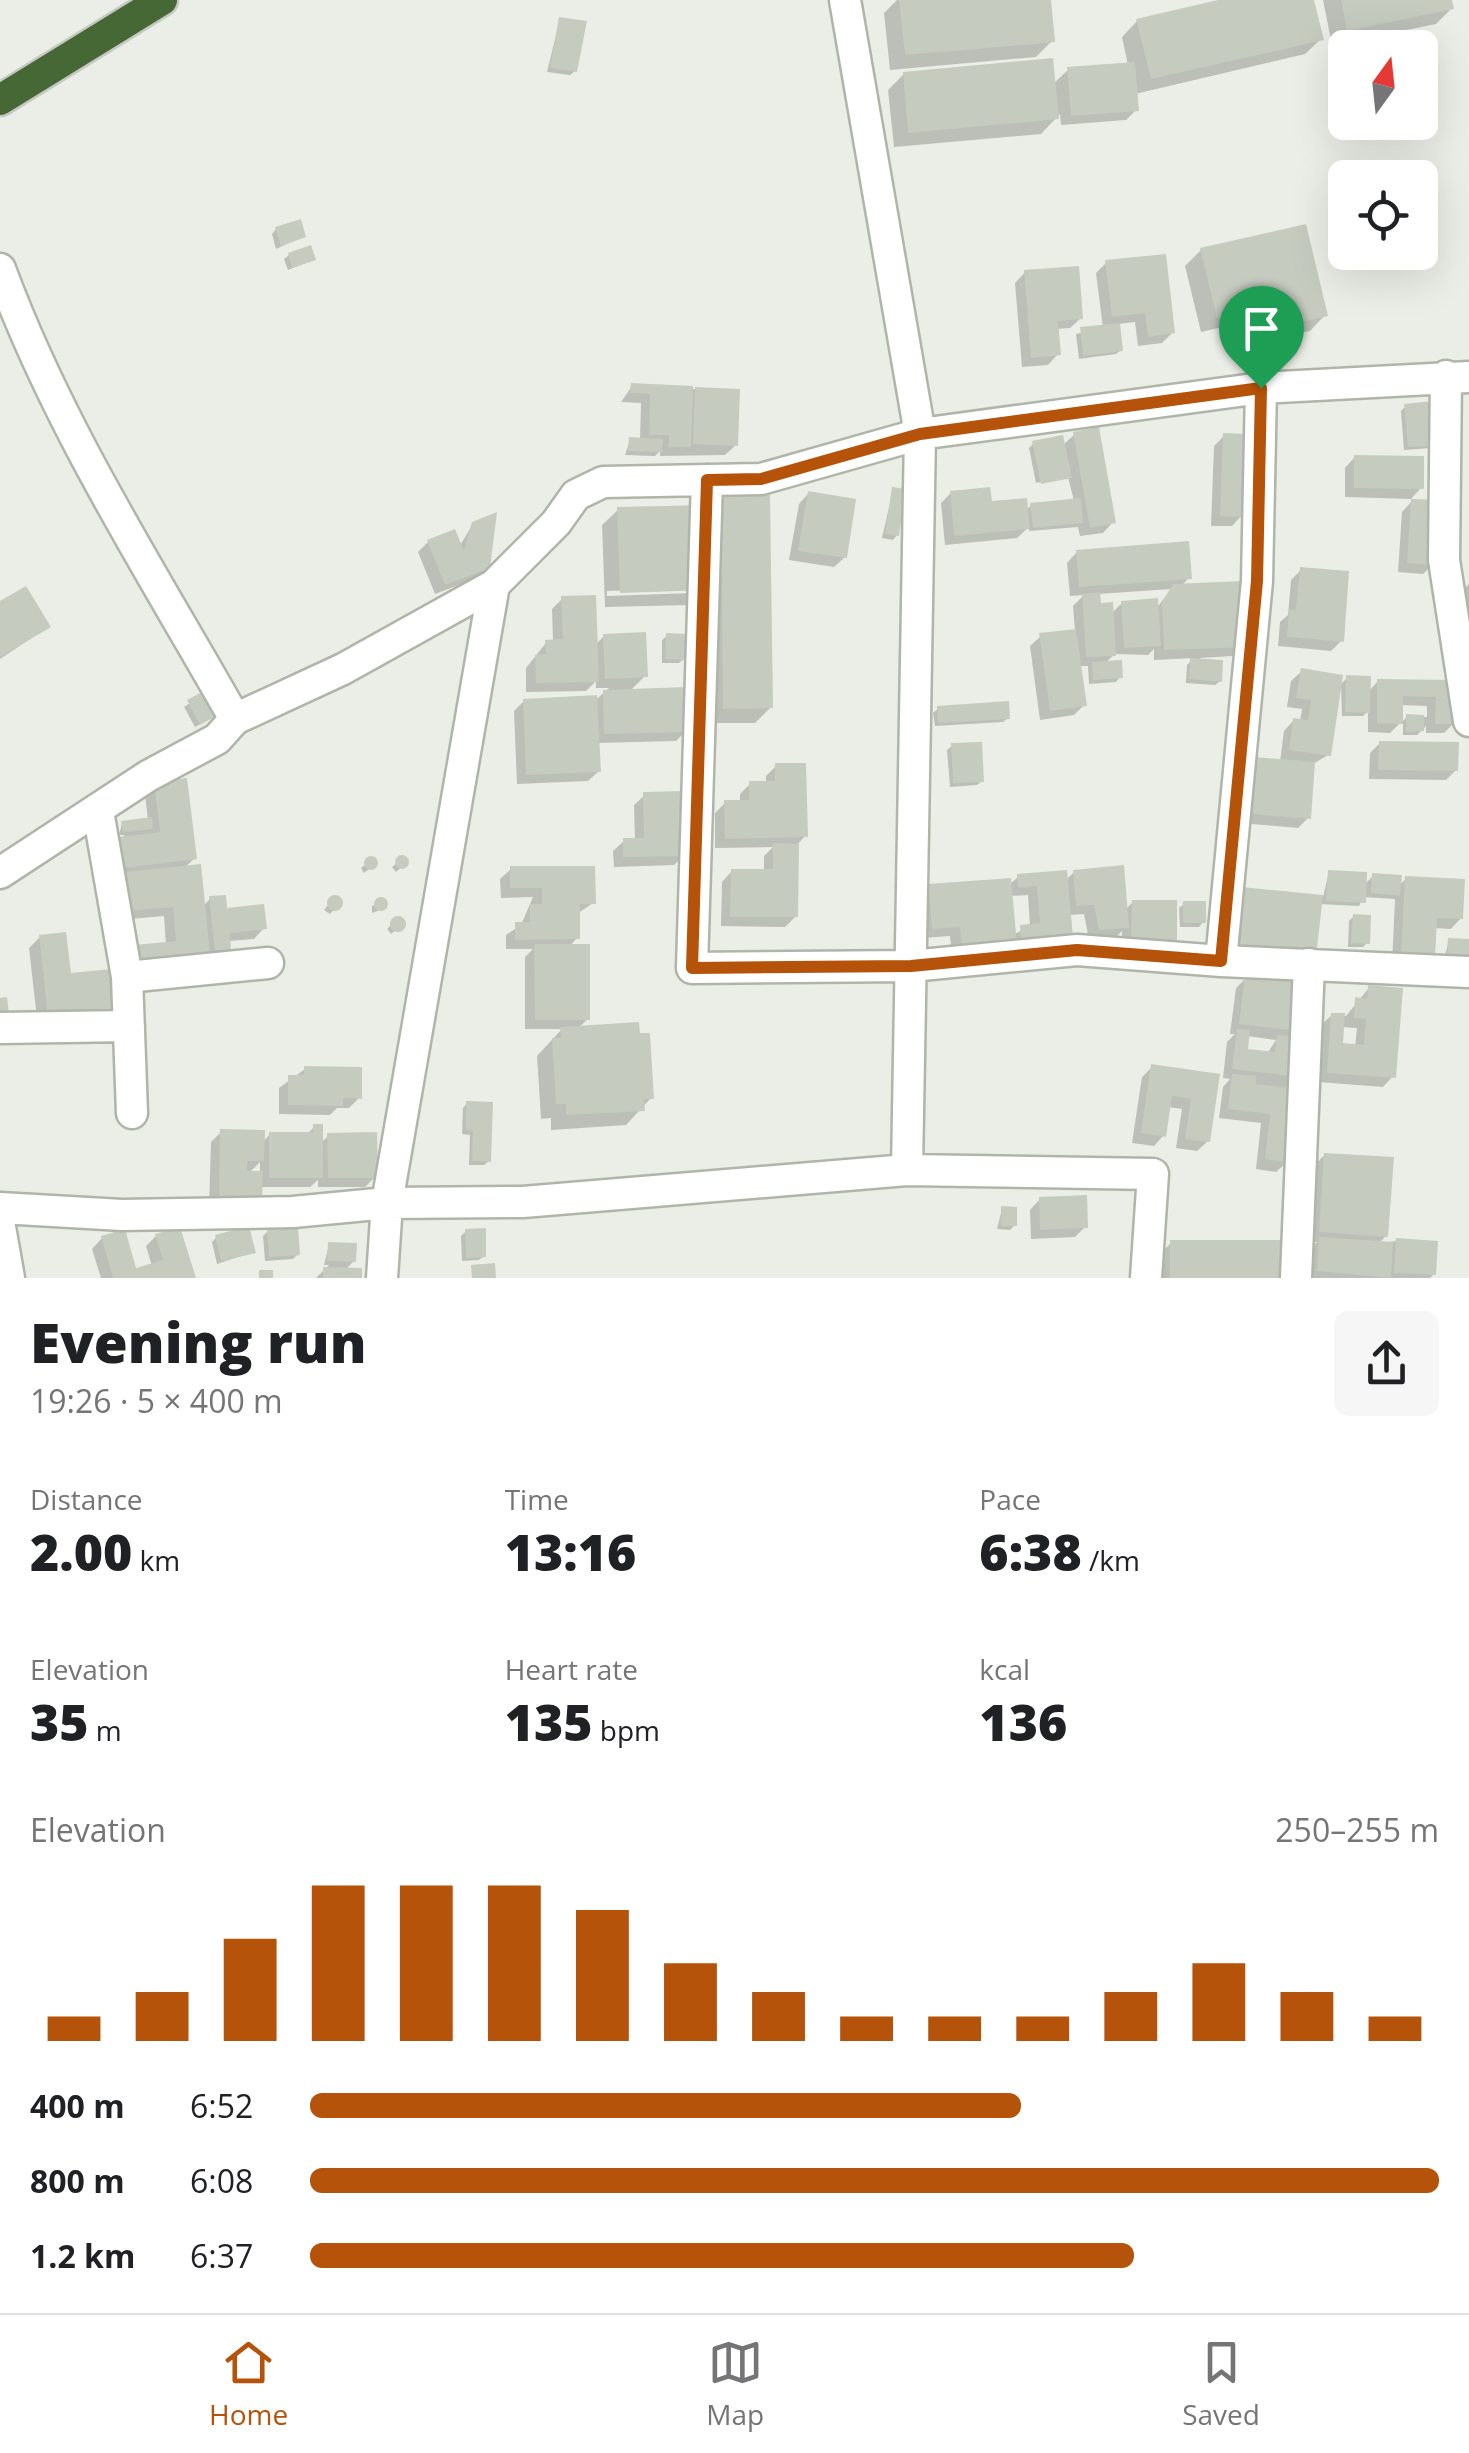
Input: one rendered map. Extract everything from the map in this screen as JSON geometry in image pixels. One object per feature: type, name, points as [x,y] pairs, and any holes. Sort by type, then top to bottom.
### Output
[{"type":"highway","points":[[0,100],[162,0]]},
{"type":"street","points":[[845,0],[920,434],[907,1170]]},
{"type":"street","points":[[0,270],[30,349],[124,528],[235,719]]},
{"type":"street","points":[[0,873],[148,776],[217,739],[235,719],[343,669],[494,586],[556,523],[576,495],[604,482],[761,479],[920,434],[1261,388],[1458,376],[1444,560],[1469,721]]},
{"type":"street","points":[[1221,961],[1257,581],[1261,388]]},
{"type":"street","points":[[707,480],[692,968],[911,966],[1077,950],[1469,972]]},
{"type":"street","points":[[382,1278],[387,1203],[494,586]]},
{"type":"street","points":[[98,811],[127,977],[132,1113]]},
{"type":"street","points":[[127,977],[268,963]]},
{"type":"street","points":[[1296,1278],[1309,964]]},
{"type":"street","points":[[0,1028],[129,1026]]},
{"type":"street","points":[[0,1208],[122,1215],[293,1212],[387,1203],[523,1202],[907,1170],[1153,1174],[1146,1278]]},
{"type":"street","points":[[0,1227],[9,1278]]},
{"type":"building","points":[[899,0],[1051,0],[1055,42],[905,55]]},
{"type":"building","points":[[1218,0],[1314,0],[1324,40],[1151,79],[1136,19]]},
{"type":"building","points":[[1341,0],[1452,0],[1454,9],[1347,30]]},
{"type":"building","points":[[559,17],[587,21],[577,72],[550,68]]},
{"type":"building","points":[[1053,58],[1059,119],[908,133],[903,72]]},
{"type":"building","points":[[1135,62],[1139,111],[1071,116],[1067,67]]},
{"type":"building","points":[[301,219],[306,237],[281,246],[275,227]]},
{"type":"building","points":[[1306,224],[1328,316],[1301,322],[1296,300],[1217,318],[1200,248]]},
{"type":"building","points":[[311,245],[316,260],[292,268],[288,253]]},
{"type":"building","points":[[1166,254],[1175,333],[1148,337],[1145,313],[1112,317],[1105,260]]},
{"type":"building","points":[[1079,266],[1083,319],[1058,321],[1061,355],[1031,358],[1024,270]]},
{"type":"building","points":[[1287,312],[1292,332],[1278,335],[1273,315]]},
{"type":"building","points":[[1120,323],[1123,351],[1083,356],[1080,327]]},
{"type":"building","points":[[631,383],[693,386],[691,447],[669,447],[669,435],[649,435],[650,394],[630,393]]},
{"type":"building","points":[[695,387],[740,389],[738,446],[693,444]]},
{"type":"building","points":[[1434,401],[1439,445],[1408,447],[1404,404]]},
{"type":"building","points":[[1099,427],[1116,523],[1090,528],[1073,432]]},
{"type":"building","points":[[1223,433],[1247,434],[1245,517],[1220,516]]},
{"type":"building","points":[[1063,435],[1072,478],[1041,484],[1032,441]]},
{"type":"building","points":[[629,437],[663,439],[662,452],[628,451]]},
{"type":"building","points":[[1354,455],[1424,456],[1424,489],[1354,488]]},
{"type":"building","points":[[892,487],[906,489],[899,536],[885,534]]},
{"type":"building","points":[[990,487],[992,501],[1027,498],[1030,529],[954,536],[950,491]]},
{"type":"building","points":[[808,491],[856,499],[847,558],[798,551]]},
{"type":"building","points":[[770,494],[773,708],[723,709],[721,495]]},
{"type":"building","points":[[1081,498],[1083,523],[1033,528],[1030,503]]},
{"type":"building","points":[[1411,499],[1440,500],[1436,565],[1407,563]]},
{"type":"building","points":[[706,505],[709,590],[620,593],[617,507]]},
{"type":"building","points":[[497,512],[490,568],[445,585],[427,540],[455,529],[464,551],[472,522]]},
{"type":"building","points":[[1189,541],[1192,579],[1079,587],[1076,550]]},
{"type":"building","points":[[1300,567],[1349,571],[1344,642],[1287,637],[1289,610],[1296,610]]},
{"type":"building","points":[[1243,581],[1246,647],[1164,650],[1162,602],[1173,584]]},
{"type":"building","points":[[26,586],[51,627],[0,657],[0,601]]},
{"type":"building","points":[[1100,592],[1101,603],[1113,602],[1116,656],[1086,657],[1082,594]]},
{"type":"building","points":[[596,595],[599,682],[536,683],[535,655],[546,654],[545,640],[563,639],[561,596]]},
{"type":"building","points":[[1158,598],[1161,646],[1124,648],[1121,601]]},
{"type":"building","points":[[1076,629],[1087,706],[1050,711],[1039,633]]},
{"type":"building","points":[[646,632],[648,677],[605,679],[603,634]]},
{"type":"building","points":[[666,633],[687,634],[686,660],[665,659]]},
{"type":"building","points":[[1190,658],[1223,660],[1222,682],[1189,679]]},
{"type":"building","points":[[1122,660],[1123,678],[1093,680],[1092,662]]},
{"type":"building","points":[[1301,668],[1343,675],[1331,756],[1289,750],[1293,718],[1308,720],[1311,700],[1296,698]]},
{"type":"building","points":[[1346,675],[1371,676],[1370,713],[1345,712]]},
{"type":"building","points":[[1377,679],[1458,680],[1457,724],[1435,724],[1436,697],[1403,696],[1403,724],[1377,723]]},
{"type":"building","points":[[687,687],[688,732],[604,734],[603,690]]},
{"type":"building","points":[[206,690],[219,714],[200,725],[187,700]]},
{"type":"building","points":[[597,695],[601,772],[526,775],[523,699]]},
{"type":"building","points":[[1009,701],[1010,719],[938,723],[937,706]]},
{"type":"building","points":[[1406,714],[1424,715],[1424,731],[1406,732]]},
{"type":"building","points":[[1379,741],[1459,742],[1458,771],[1378,770]]},
{"type":"building","points":[[982,742],[984,782],[953,783],[951,743]]},
{"type":"building","points":[[1242,756],[1315,762],[1311,819],[1238,813]]},
{"type":"building","points":[[775,763],[806,763],[808,837],[725,839],[724,800],[749,800],[749,781],[775,781]]},
{"type":"building","points":[[187,778],[197,859],[123,868],[119,837],[160,832],[154,782]]},
{"type":"building","points":[[685,791],[686,856],[623,857],[623,838],[644,838],[643,792]]},
{"type":"building","points":[[152,817],[153,829],[123,832],[121,821]]},
{"type":"building","points":[[773,843],[799,844],[798,917],[730,917],[731,869],[773,869]]},
{"type":"building","points":[[402,855],[409,862],[402,869],[395,862]]},
{"type":"building","points":[[371,856],[378,863],[371,870],[364,863]]},
{"type":"building","points":[[201,864],[210,954],[136,960],[135,945],[176,941],[173,907],[127,911],[124,872]]},
{"type":"building","points":[[1124,865],[1129,928],[1099,930],[1094,905],[1076,906],[1073,870]]},
{"type":"building","points":[[510,866],[595,866],[596,904],[580,904],[580,939],[515,940],[515,922],[530,922],[530,904],[542,904],[542,888],[510,888]]},
{"type":"building","points":[[1067,870],[1073,937],[1021,941],[1020,925],[1040,923],[1037,886],[1018,888],[1017,874]]},
{"type":"building","points":[[1328,870],[1367,872],[1366,903],[1326,901]]},
{"type":"building","points":[[1372,873],[1402,875],[1400,896],[1371,893]]},
{"type":"building","points":[[1405,876],[1465,879],[1463,919],[1437,918],[1435,958],[1401,955]]},
{"type":"building","points":[[1011,878],[1017,945],[962,949],[960,927],[932,929],[928,884]]},
{"type":"building","points":[[1241,887],[1323,895],[1316,957],[1234,948]]},
{"type":"building","points":[[226,895],[227,908],[264,904],[267,929],[230,933],[231,950],[215,952],[209,896]]},
{"type":"building","points":[[335,895],[343,903],[335,911],[327,903]]},
{"type":"building","points":[[381,897],[388,904],[381,911],[374,904]]},
{"type":"building","points":[[1132,900],[1177,900],[1177,940],[1131,939]]},
{"type":"building","points":[[1183,901],[1206,901],[1206,923],[1183,923]]},
{"type":"building","points":[[1353,914],[1371,915],[1370,944],[1351,943]]},
{"type":"building","points":[[398,916],[406,924],[398,932],[390,924]]},
{"type":"building","points":[[66,932],[71,973],[111,969],[115,1010],[48,1018],[39,935]]},
{"type":"building","points":[[1448,938],[1469,939],[1469,956],[1447,955]]},
{"type":"building","points":[[534,944],[590,944],[590,1020],[535,1020]]},
{"type":"building","points":[[1245,975],[1310,983],[1304,1032],[1239,1024]]},
{"type":"building","points":[[1368,985],[1403,988],[1396,1078],[1327,1073],[1331,1013],[1345,1013],[1343,1043],[1364,1045],[1366,1019],[1354,1018],[1355,997],[1367,999]]},
{"type":"building","points":[[7,997],[9,1014],[0,1016],[0,998]]},
{"type":"building","points":[[639,1022],[640,1033],[650,1033],[654,1099],[644,1099],[645,1111],[566,1115],[566,1104],[556,1104],[552,1038],[561,1038],[560,1027]]},
{"type":"building","points":[[1237,1029],[1250,1030],[1248,1049],[1275,1052],[1277,1035],[1304,1038],[1300,1077],[1232,1069]]},
{"type":"building","points":[[1151,1064],[1220,1074],[1210,1142],[1185,1139],[1191,1099],[1172,1096],[1166,1137],[1141,1133]]},
{"type":"building","points":[[304,1066],[362,1067],[362,1099],[343,1098],[343,1106],[288,1105],[288,1075],[304,1075]]},
{"type":"building","points":[[1232,1074],[1256,1076],[1256,1084],[1297,1089],[1289,1163],[1265,1159],[1270,1114],[1228,1109]]},
{"type":"building","points":[[466,1101],[493,1102],[491,1162],[472,1161],[473,1131],[466,1130]]},
{"type":"building","points":[[313,1124],[323,1124],[323,1178],[269,1178],[269,1132],[313,1132]]},
{"type":"building","points":[[220,1129],[265,1130],[264,1161],[247,1161],[247,1171],[263,1171],[262,1199],[219,1198]]},
{"type":"building","points":[[377,1132],[378,1178],[328,1178],[327,1133]]},
{"type":"building","points":[[1324,1153],[1394,1157],[1388,1237],[1319,1232]]},
{"type":"building","points":[[1087,1195],[1088,1228],[1040,1230],[1039,1197]]},
{"type":"building","points":[[1001,1206],[1017,1207],[1017,1226],[1001,1226]]},
{"type":"building","points":[[249,1226],[256,1253],[221,1261],[215,1235]]},
{"type":"building","points":[[298,1226],[300,1255],[269,1257],[267,1229]]},
{"type":"building","points":[[180,1227],[196,1278],[113,1278],[101,1236],[125,1229],[136,1268],[163,1260],[155,1234]]},
{"type":"building","points":[[486,1228],[486,1257],[466,1258],[465,1229]]},
{"type":"building","points":[[1319,1237],[1393,1242],[1391,1278],[1317,1271]]},
{"type":"building","points":[[1396,1238],[1438,1241],[1436,1275],[1394,1273]]},
{"type":"building","points":[[1170,1240],[1283,1240],[1283,1278],[1170,1278]]},
{"type":"building","points":[[328,1242],[357,1243],[356,1262],[327,1261]]},
{"type":"building","points":[[495,1263],[496,1278],[472,1278],[471,1265]]},
{"type":"building","points":[[323,1267],[362,1268],[362,1278],[323,1278]]},
{"type":"building","points":[[259,1270],[273,1270],[273,1278],[259,1278]]},
{"type":"route","points":[[1261,388],[1257,581],[1221,961],[1077,950],[911,966],[692,968],[707,480],[761,479],[920,434],[1261,388]]}]
